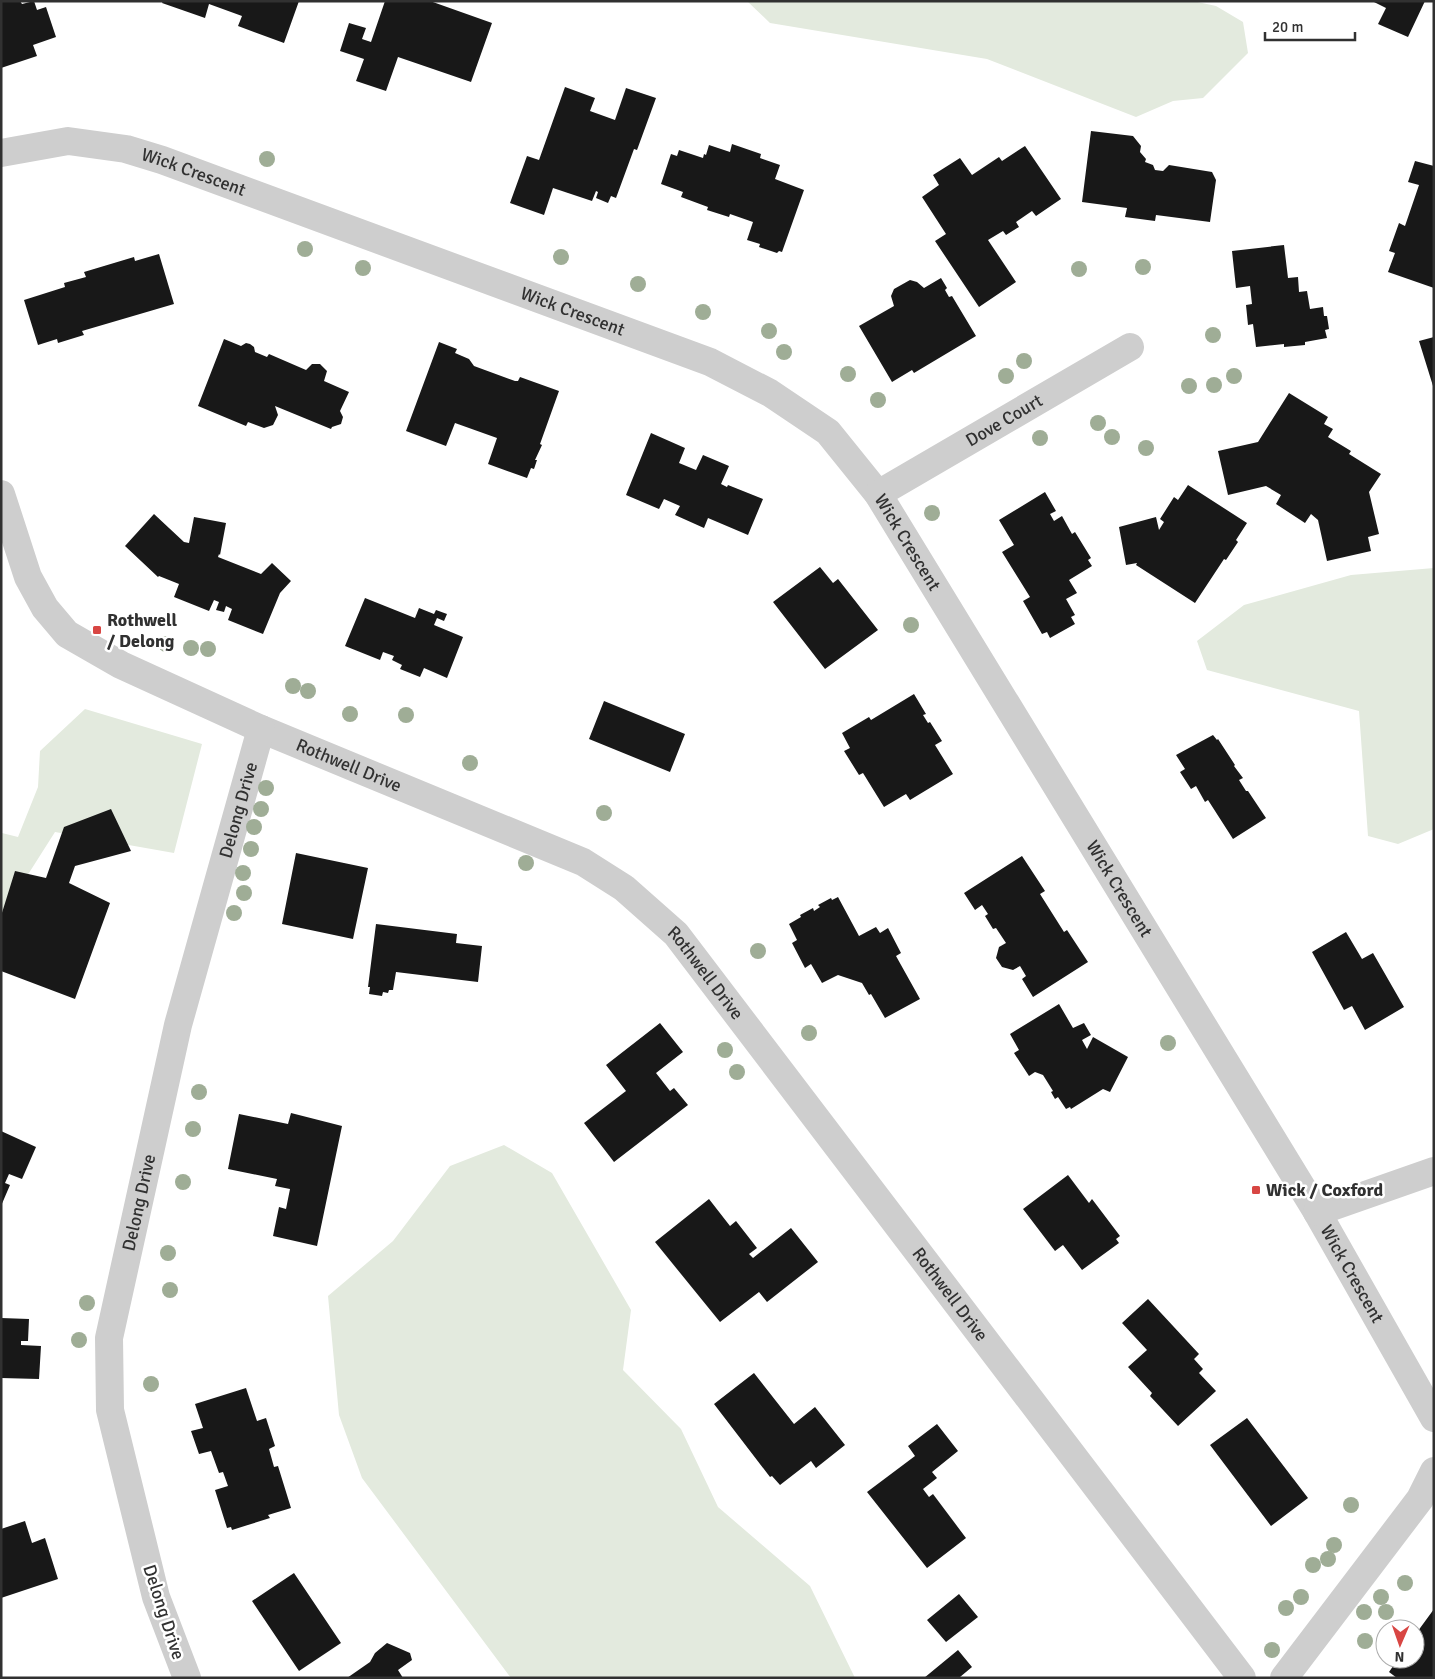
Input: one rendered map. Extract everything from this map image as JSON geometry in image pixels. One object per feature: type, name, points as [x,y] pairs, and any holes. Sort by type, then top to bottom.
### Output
[{"type":"street","name":"Wick Crescent","points":[[1,153],[68,141],[126,149],[162,160],[710,362],[770,393],[828,432],[878,494],[1317,1212],[1434,1418]]},
{"type":"street","name":"Dove Court","points":[[878,494],[1130,347]]},
{"type":"street","name":"Rothwell Drive","points":[[1,494],[28,578],[45,608],[67,634],[121,666],[261,729],[583,862],[624,888],[676,934],[1242,1678]]},
{"type":"street","name":"Delong Drive","points":[[187,1678],[156,1597],[110,1410],[109,1338],[178,1025],[261,729]]},
{"type":"street","points":[[1317,1212],[1434,1172]]},
{"type":"street","points":[[1284,1678],[1420,1499],[1434,1471]]},
{"type":"shaded area","points":[[747,1],[1193,1],[1216,6],[1243,22],[1248,53],[1203,98],[1173,101],[1136,117],[987,59],[770,23]]},
{"type":"shaded area","points":[[1434,568],[1434,829],[1398,844],[1368,836],[1359,711],[1207,670],[1197,641],[1244,605],[1351,575]]},
{"type":"shaded area","points":[[85,709],[202,744],[174,853],[55,832],[1,917],[2,833],[18,837],[38,787],[40,751]]},
{"type":"shaded area","points":[[504,1145],[552,1173],[631,1310],[623,1370],[681,1429],[718,1507],[810,1586],[855,1678],[511,1678],[362,1478],[339,1415],[328,1296],[393,1241],[450,1166]]},
{"type":"building","points":[[1,1],[20,1],[22,4],[34,1],[37,10],[46,7],[56,37],[33,45],[37,56],[1,68]]},
{"type":"building","points":[[163,1],[299,1],[284,43],[238,26],[242,16],[209,4],[205,18],[162,3]]},
{"type":"building","points":[[385,1],[430,1],[492,23],[471,82],[398,57],[386,91],[356,81],[364,59],[340,51],[349,23],[366,28],[362,39],[371,42]]},
{"type":"building","points":[[1372,1],[1425,1],[1408,37],[1378,24],[1386,8]]},
{"type":"building","points":[[565,87],[595,98],[590,111],[615,120],[626,88],[656,98],[637,150],[634,149],[616,198],[611,196],[608,203],[596,198],[598,192],[596,191],[592,201],[553,188],[544,215],[510,203],[527,156],[539,160]]},
{"type":"building","points":[[1091,131],[1133,136],[1141,146],[1140,152],[1146,159],[1145,162],[1153,165],[1155,170],[1163,171],[1169,165],[1212,172],[1216,180],[1210,222],[1156,215],[1155,221],[1125,217],[1127,208],[1082,202]]},
{"type":"building","points":[[732,144],[761,154],[760,158],[780,165],[775,179],[804,190],[782,252],[779,251],[777,253],[759,247],[760,244],[747,240],[753,222],[730,214],[729,217],[707,210],[708,207],[681,197],[683,192],[661,184],[671,154],[677,156],[679,150],[703,158],[709,145],[730,152]]},
{"type":"building","points":[[1025,146],[1061,199],[1036,216],[1032,211],[1016,222],[1019,227],[1006,235],[1003,231],[988,240],[1016,282],[979,307],[935,241],[946,234],[922,197],[939,185],[933,175],[960,158],[972,175],[999,157],[1002,161]]},
{"type":"building","points":[[1415,161],[1434,166],[1434,288],[1388,272],[1395,253],[1389,251],[1399,223],[1405,226],[1419,185],[1408,182]]},
{"type":"building","points":[[1284,245],[1288,278],[1298,277],[1299,292],[1307,291],[1310,309],[1323,307],[1329,329],[1325,330],[1327,338],[1305,342],[1305,345],[1284,347],[1284,344],[1256,347],[1253,324],[1248,325],[1246,305],[1252,304],[1250,286],[1236,288],[1232,251]]},
{"type":"building","points":[[159,254],[174,304],[82,331],[84,335],[58,343],[57,339],[38,345],[24,300],[65,287],[64,283],[86,277],[84,272],[134,257],[135,261]]},
{"type":"building","points":[[941,278],[947,288],[945,290],[949,297],[952,296],[976,336],[914,373],[912,370],[892,382],[859,326],[894,306],[891,296],[894,289],[910,280],[917,282],[924,288]]},
{"type":"building","points":[[1434,337],[1434,386],[1433,386],[1419,341]]},
{"type":"building","points":[[224,339],[241,346],[246,343],[250,344],[254,347],[255,352],[267,357],[269,354],[306,370],[312,364],[320,364],[327,371],[324,381],[349,392],[340,411],[343,417],[341,424],[331,429],[275,406],[278,415],[273,425],[264,428],[248,422],[246,426],[198,406]]},
{"type":"building","points":[[439,342],[457,349],[455,353],[469,359],[474,366],[515,381],[518,381],[520,377],[559,391],[540,444],[542,445],[535,460],[537,460],[534,469],[531,468],[527,478],[488,464],[497,438],[455,423],[446,446],[406,431]]},
{"type":"building","points":[[1289,393],[1328,417],[1324,424],[1333,429],[1328,437],[1351,451],[1349,454],[1381,474],[1369,492],[1379,534],[1368,537],[1371,551],[1327,561],[1318,520],[1311,514],[1305,523],[1276,504],[1281,495],[1266,486],[1228,495],[1218,451],[1258,442]]},
{"type":"building","points":[[651,433],[685,448],[679,463],[696,470],[703,455],[729,466],[721,484],[763,499],[748,535],[708,518],[704,528],[675,515],[680,506],[664,499],[659,509],[626,495]]},
{"type":"building","points":[[1188,485],[1247,523],[1236,540],[1238,542],[1226,560],[1224,559],[1195,603],[1136,565],[1137,563],[1126,565],[1119,527],[1156,517],[1159,530],[1164,522],[1160,519],[1174,497],[1178,500]]},
{"type":"building","points":[[1045,492],[1056,511],[1050,514],[1054,521],[1062,516],[1072,534],[1075,532],[1091,558],[1088,560],[1092,566],[1069,580],[1077,593],[1066,599],[1075,615],[1071,617],[1075,624],[1050,638],[1047,632],[1042,634],[1023,601],[1030,597],[1002,552],[1014,545],[999,520]]},
{"type":"building","points":[[154,514],[184,542],[189,543],[194,517],[226,523],[218,557],[261,574],[272,563],[291,581],[280,593],[263,634],[228,620],[232,609],[226,606],[224,612],[216,610],[219,602],[214,600],[209,611],[174,597],[179,584],[158,577],[125,546]]},
{"type":"building","points":[[820,567],[833,583],[838,579],[878,630],[825,669],[773,602]]},
{"type":"building","points":[[365,598],[415,618],[419,608],[434,614],[436,610],[447,614],[444,621],[437,618],[434,625],[463,637],[447,678],[424,668],[420,677],[400,669],[402,665],[392,660],[394,656],[383,652],[380,660],[345,646]]},
{"type":"building","points":[[914,694],[926,714],[923,715],[928,723],[930,722],[942,741],[935,745],[953,774],[910,800],[906,794],[884,807],[863,773],[859,775],[844,751],[850,748],[842,733],[869,717],[871,720]]},
{"type":"building","points":[[604,701],[685,734],[670,772],[589,739]]},
{"type":"building","points":[[1213,735],[1218,739],[1235,765],[1243,778],[1239,780],[1266,818],[1233,839],[1208,800],[1205,802],[1196,786],[1191,789],[1180,772],[1185,769],[1176,755]]},
{"type":"building","points":[[111,809],[131,851],[75,866],[69,883],[110,903],[75,999],[1,971],[1,916],[15,871],[46,878],[64,827]]},
{"type":"building","points":[[296,853],[368,868],[353,939],[282,924]]},
{"type":"building","points":[[1022,856],[1045,891],[1040,894],[1064,932],[1067,930],[1088,962],[1033,997],[1022,979],[1026,976],[1020,966],[1013,970],[1002,967],[996,958],[999,947],[1006,943],[996,928],[993,929],[985,916],[988,914],[982,905],[975,910],[964,893]]},
{"type":"building","points":[[838,897],[859,936],[876,927],[880,933],[888,928],[901,953],[896,956],[920,999],[885,1018],[862,983],[838,975],[822,983],[811,964],[805,968],[792,943],[797,940],[789,924],[801,917],[800,915],[813,908],[814,911],[820,907],[818,905],[831,898],[832,900]]},
{"type":"building","points":[[376,924],[457,934],[456,943],[482,946],[478,982],[396,972],[393,990],[389,990],[388,993],[383,992],[382,996],[369,994],[370,987],[368,987]]},
{"type":"building","points":[[1346,932],[1362,959],[1373,953],[1404,1007],[1365,1030],[1352,1006],[1344,1010],[1312,952]]},
{"type":"building","points":[[1059,1004],[1073,1028],[1084,1023],[1091,1035],[1082,1040],[1087,1049],[1093,1037],[1128,1057],[1110,1092],[1103,1089],[1071,1109],[1070,1107],[1066,1109],[1058,1097],[1055,1099],[1051,1092],[1053,1091],[1043,1075],[1035,1072],[1029,1076],[1014,1053],[1019,1050],[1010,1034]]},
{"type":"building","points":[[660,1023],[683,1052],[656,1073],[670,1091],[674,1088],[688,1105],[614,1162],[584,1123],[626,1091],[606,1065]]},
{"type":"building","points":[[291,1113],[342,1126],[317,1246],[273,1236],[279,1207],[286,1209],[290,1189],[275,1186],[277,1179],[228,1169],[239,1114],[288,1124]]},
{"type":"building","points":[[1,1131],[36,1147],[22,1179],[9,1174],[5,1183],[10,1185],[1,1206]]},
{"type":"building","points":[[1068,1175],[1089,1203],[1092,1199],[1120,1236],[1116,1239],[1119,1243],[1082,1270],[1063,1245],[1055,1251],[1023,1209]]},
{"type":"building","points":[[709,1199],[730,1226],[736,1221],[757,1248],[749,1254],[753,1258],[791,1228],[818,1262],[767,1302],[759,1292],[720,1322],[655,1242]]},
{"type":"building","points":[[1148,1299],[1199,1354],[1194,1359],[1203,1369],[1199,1373],[1216,1391],[1178,1426],[1150,1396],[1152,1393],[1128,1367],[1147,1350],[1122,1323]]},
{"type":"building","points":[[1,1318],[29,1319],[28,1341],[21,1341],[21,1345],[41,1346],[39,1379],[1,1378]]},
{"type":"building","points":[[754,1373],[794,1424],[815,1407],[845,1445],[816,1468],[811,1461],[780,1485],[772,1476],[770,1477],[714,1404]]},
{"type":"building","points":[[246,1388],[257,1421],[266,1418],[275,1446],[269,1449],[274,1467],[278,1466],[291,1508],[268,1515],[270,1518],[232,1530],[231,1527],[227,1528],[215,1490],[228,1486],[223,1472],[219,1473],[211,1451],[199,1454],[191,1431],[203,1428],[195,1404]]},
{"type":"building","points":[[1247,1418],[1308,1498],[1271,1526],[1210,1445]]},
{"type":"building","points":[[937,1424],[958,1451],[932,1472],[937,1478],[923,1489],[929,1497],[933,1494],[966,1538],[927,1568],[867,1492],[915,1456],[908,1446]]},
{"type":"building","points":[[25,1521],[32,1543],[45,1538],[58,1579],[1,1598],[1,1529]]},
{"type":"building","points":[[294,1573],[341,1643],[299,1671],[252,1601]]},
{"type":"building","points":[[959,1594],[978,1617],[946,1642],[927,1620]]},
{"type":"building","points":[[1434,1609],[1434,1678],[1397,1678],[1389,1672],[1391,1669],[1425,1669],[1425,1621]]},
{"type":"building","points":[[387,1643],[410,1653],[412,1660],[398,1670],[403,1678],[347,1678],[370,1662],[375,1653]]},
{"type":"building","points":[[958,1650],[972,1667],[961,1678],[924,1678]]},
{"type":"place","name":"Rothwell / Delong","points":[[97,630]]},
{"type":"place","name":"Wick / Coxford","points":[[1256,1190]]}]
